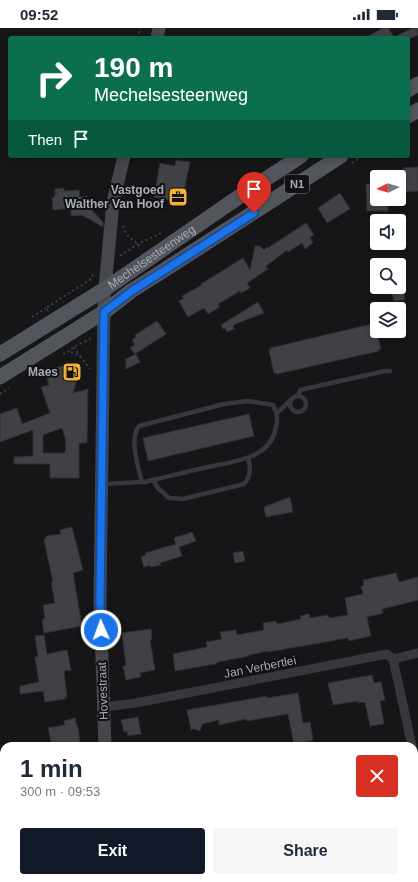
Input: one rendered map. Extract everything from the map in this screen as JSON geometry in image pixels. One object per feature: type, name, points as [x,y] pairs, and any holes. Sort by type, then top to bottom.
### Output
[{"type":"main road","name":"Mechelsesteenweg","points":[[0,377],[246,192],[298,158]]},
{"type":"main road","name":"Mechelsesteenweg","points":[[0,354],[104,300],[132,291],[338,158]]},
{"type":"street","name":"Hovestraat","points":[[105,742],[100,601],[104,300],[113,202],[124,158]]},
{"type":"street","name":"Jan Verbertlei","points":[[104,707],[136,703],[387,654],[393,659],[418,653]]},
{"type":"street","points":[[393,659],[411,742]]},
{"type":"lane","points":[[277,412],[295,397],[300,390],[385,370],[390,371]]},
{"type":"lane","points":[[102,484],[142,482],[252,457],[267,447],[274,439],[278,419],[277,412],[273,405],[248,401],[224,404],[139,426],[135,431],[134,438],[142,482]]},
{"type":"lane","points":[[152,480],[169,498],[183,499],[244,484],[250,470],[248,458]]},
{"type":"building","points":[[383,28],[388,28],[393,36],[369,36]]},
{"type":"building","points":[[413,28],[418,28],[418,35],[411,38],[410,36],[396,36]]},
{"type":"building","points":[[176,160],[190,162],[183,196],[176,201],[154,197],[160,163],[175,166]]},
{"type":"building","points":[[418,167],[418,191],[406,192],[406,170],[403,170],[403,168]]},
{"type":"building","points":[[366,184],[370,184],[370,206],[388,206],[388,211],[367,211]]},
{"type":"building","points":[[64,188],[64,191],[79,190],[80,197],[87,196],[88,206],[103,222],[103,227],[82,215],[71,216],[71,208],[53,210],[52,198],[55,197],[55,189]]},
{"type":"building","points":[[340,193],[350,209],[327,223],[318,208]]},
{"type":"building","points":[[306,223],[314,235],[310,237],[313,243],[305,249],[302,243],[288,252],[287,250],[266,266],[268,269],[247,283],[250,288],[241,293],[240,291],[218,304],[220,307],[208,314],[204,308],[188,317],[179,301],[184,298],[182,296],[202,285],[201,284],[243,258],[250,270],[255,246],[260,246],[264,250]]},
{"type":"building","points":[[392,294],[405,294],[405,300],[394,301]]},
{"type":"building","points":[[258,302],[264,313],[233,325],[234,329],[227,332],[225,328],[223,329],[221,325]]},
{"type":"building","points":[[157,321],[166,334],[135,354],[130,348],[135,345],[132,340],[136,337],[135,335]]},
{"type":"building","points":[[370,324],[370,338],[378,338],[381,349],[378,349],[379,351],[277,374],[274,373],[269,350],[271,350],[270,348]]},
{"type":"building","points":[[136,354],[140,362],[126,369],[126,359]]},
{"type":"building","points":[[75,362],[78,376],[73,393],[88,389],[87,443],[79,443],[79,478],[50,478],[50,464],[14,464],[14,457],[33,456],[33,430],[0,442],[0,414],[17,408],[22,424],[50,413],[41,387],[49,385],[45,371]],"holes":[[[62,428],[66,441],[65,453],[43,453],[43,435]]]},
{"type":"building","points":[[249,414],[254,436],[148,461],[143,438]]},
{"type":"building","points":[[290,497],[293,512],[266,517],[264,507]]},
{"type":"building","points":[[72,527],[83,570],[73,573],[82,626],[44,633],[42,619],[45,619],[43,605],[55,603],[51,582],[53,582],[44,540],[47,536],[61,534],[60,530]]},
{"type":"building","points":[[192,532],[196,541],[179,547],[182,556],[160,563],[161,565],[151,567],[150,565],[144,567],[141,557],[146,555],[145,553],[176,544],[174,538]]},
{"type":"building","points":[[243,551],[245,561],[235,563],[233,553]]},
{"type":"building","points":[[396,573],[399,582],[418,577],[418,600],[382,609],[383,613],[367,617],[371,636],[349,641],[348,638],[268,651],[218,662],[215,664],[175,671],[173,654],[207,647],[206,642],[222,639],[220,632],[236,630],[237,635],[264,630],[263,623],[276,621],[277,624],[301,619],[300,616],[309,614],[310,618],[328,615],[329,618],[348,615],[345,598],[363,594],[361,586],[364,586],[363,580]]},
{"type":"building","points":[[151,629],[152,639],[150,640],[155,670],[140,673],[141,677],[126,680],[123,666],[126,665],[122,633]]},
{"type":"building","points":[[44,635],[47,654],[67,650],[71,670],[64,671],[67,697],[65,697],[65,699],[45,702],[43,691],[20,694],[20,686],[39,682],[35,657],[38,657],[35,636]]},
{"type":"building","points":[[372,675],[374,683],[381,682],[385,700],[380,701],[384,724],[370,726],[365,702],[358,703],[358,701],[333,705],[328,683]]},
{"type":"building","points":[[298,693],[303,723],[310,722],[313,739],[305,742],[294,742],[288,714],[247,721],[246,719],[219,725],[219,720],[202,724],[200,731],[194,729],[191,730],[187,710],[267,696],[267,698]]},
{"type":"building","points":[[138,717],[141,734],[128,736],[127,731],[124,732],[121,720]]},
{"type":"building","points":[[75,718],[80,742],[51,742],[48,728],[65,725],[64,721]]},
{"type":"place","name":"Vastgoed Walther Van Hoof","points":[[178,197]]},
{"type":"place","name":"Maes","points":[[72,372]]},
{"type":"route","points":[[101,630],[102,373],[104,312],[132,291],[254,213]]}]
